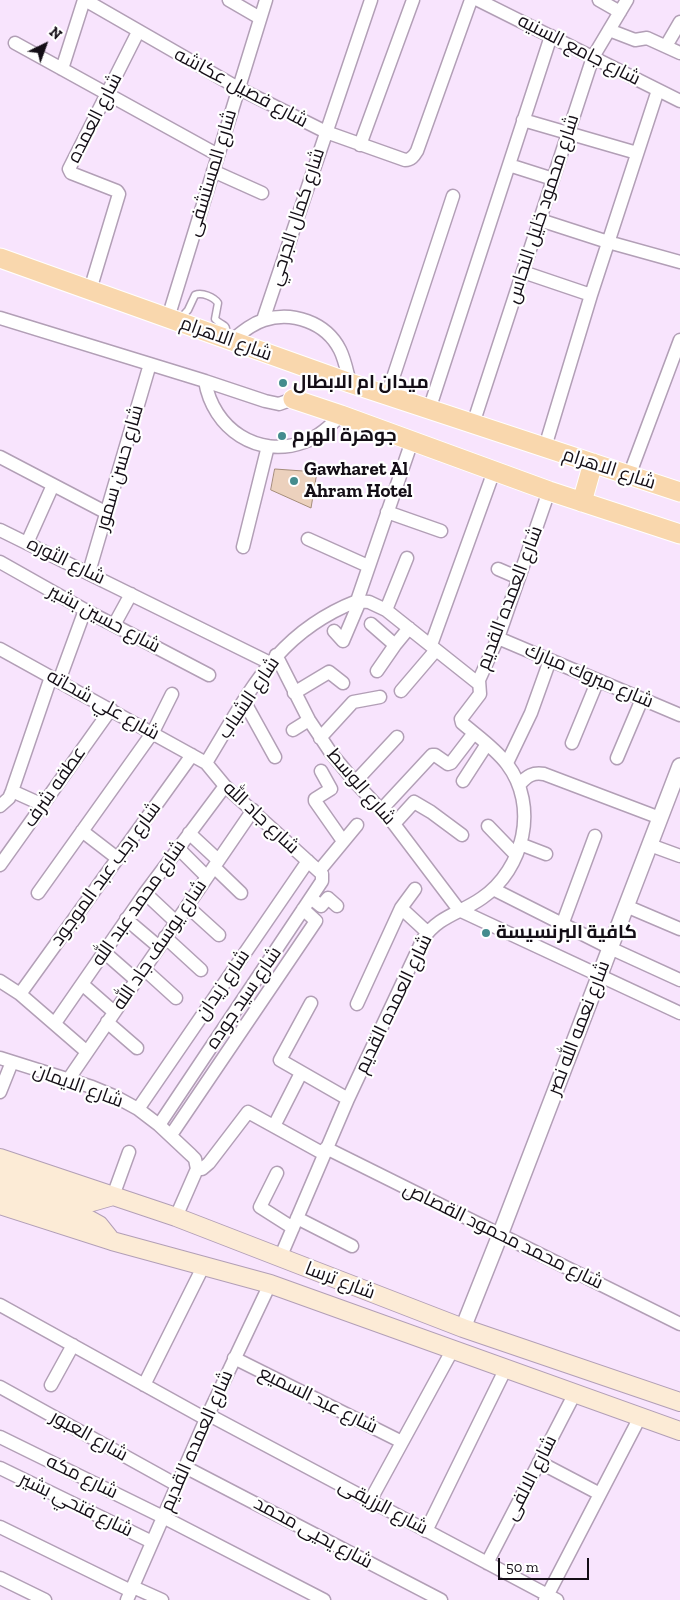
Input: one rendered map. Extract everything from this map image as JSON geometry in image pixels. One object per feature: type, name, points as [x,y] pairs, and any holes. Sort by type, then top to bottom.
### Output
[{"type":"main road","name":"شارع الاهرام","points":[[0,258],[387,396],[680,492]]},
{"type":"main road","points":[[292,400],[341,415],[549,491],[680,534]]},
{"type":"main road","points":[[582,502],[593,463]]},
{"type":"main road","name":"شارع ترسا","points":[[0,1158],[176,1217],[462,1328],[677,1403]]},
{"type":"main road","points":[[0,1175],[74,1201],[92,1202],[113,1196]]},
{"type":"main road","points":[[0,1189],[81,1215],[98,1226],[112,1241]]},
{"type":"main road","name":"شارع ترسا","points":[[0,1205],[112,1241],[270,1284],[453,1348],[680,1432]]},
{"type":"street","name":"شارع فصيل عكاشه","points":[[84,0],[238,88],[326,132],[405,160],[411,159],[417,151],[471,0]]},
{"type":"street","points":[[62,69],[84,0]]},
{"type":"street","points":[[229,0],[260,18]]},
{"type":"street","name":"شارع المستشفى","points":[[173,320],[213,171],[266,0]]},
{"type":"street","name":"شارع كمال الجرحي","points":[[263,320],[371,0]]},
{"type":"street","points":[[360,145],[413,0]]},
{"type":"street","name":"شارع جامع السنيه","points":[[478,0],[501,5],[551,36],[680,101]]},
{"type":"street","points":[[599,0],[620,12]]},
{"type":"street","name":"شارع محمود خليل النحاس","points":[[473,424],[594,57],[627,0]]},
{"type":"street","points":[[666,46],[680,22]]},
{"type":"street","points":[[609,30],[635,40],[646,37],[680,53]]},
{"type":"street","name":"شارع العمده","points":[[90,290],[119,194],[117,191],[71,173],[69,170],[138,32]]},
{"type":"street","points":[[429,410],[551,36]]},
{"type":"street","points":[[15,43],[218,155]]},
{"type":"street","points":[[545,448],[591,295],[658,90]]},
{"type":"street","points":[[523,120],[637,153]]},
{"type":"street","points":[[509,165],[553,179]]},
{"type":"street","points":[[213,171],[262,193]]},
{"type":"street","points":[[387,396],[453,196]]},
{"type":"street","points":[[540,220],[608,242],[680,262]]},
{"type":"street","points":[[523,272],[591,295]]},
{"type":"street","points":[[228,340],[263,320],[277,317],[292,317],[306,320],[330,336],[339,348],[345,361],[350,383]]},
{"type":"street","points":[[0,318],[272,403],[279,404],[292,400]]},
{"type":"street","points":[[629,476],[680,340]]},
{"type":"street","name":"شارع حسن سمور","points":[[89,572],[150,364]]},
{"type":"street","points":[[205,381],[212,404],[219,417],[229,428],[254,443],[281,447],[305,442],[327,429],[341,415]]},
{"type":"street","points":[[334,631],[344,641],[368,566],[412,442]]},
{"type":"street","points":[[243,547],[268,446]]},
{"type":"street","points":[[0,457],[106,513]]},
{"type":"street","points":[[401,691],[433,648],[494,471]]},
{"type":"street","points":[[27,543],[52,485]]},
{"type":"street","name":"شارع العمده القديم","points":[[280,1258],[348,1099],[427,932],[439,921],[483,898],[493,889],[506,874],[518,850],[525,814],[520,784],[507,763],[461,719],[480,694],[479,678],[498,638],[549,491]]},
{"type":"street","points":[[387,512],[441,531]]},
{"type":"street","name":"شارع الثوره","points":[[0,530],[131,594],[273,659]]},
{"type":"street","points":[[308,539],[368,566]]},
{"type":"street","points":[[386,610],[407,558]]},
{"type":"street","name":"شارع حسين بشير","points":[[0,562],[85,610],[209,675]]},
{"type":"street","points":[[498,569],[519,578]]},
{"type":"street","points":[[114,625],[131,594]]},
{"type":"street","points":[[358,601],[369,602],[386,610],[478,684]]},
{"type":"street","name":"شارع الشباب","points":[[206,763],[244,701],[273,659],[307,627],[331,612],[358,601]]},
{"type":"street","points":[[0,806],[12,791],[55,679],[85,610]]},
{"type":"street","points":[[371,624],[395,646]]},
{"type":"street","points":[[378,672],[409,628]]},
{"type":"street","name":"شارع مبروك مبارك","points":[[498,638],[680,715]]},
{"type":"street","name":"شارع علي شحاته","points":[[0,649],[206,763]]},
{"type":"street","name":"شارع الوسط","points":[[273,659],[320,738],[354,782],[394,824],[459,910]]},
{"type":"street","points":[[507,763],[531,712],[550,660]]},
{"type":"street","points":[[294,693],[329,672],[343,683]]},
{"type":"street","points":[[572,744],[598,680]]},
{"type":"street","points":[[38,893],[153,732],[172,694]]},
{"type":"street","points":[[320,738],[354,702],[380,697]]},
{"type":"street","points":[[617,758],[642,699]]},
{"type":"street","points":[[244,701],[275,757]]},
{"type":"street","name":"عطفه شرف","points":[[0,865],[111,709]]},
{"type":"street","points":[[293,730],[309,720]]},
{"type":"street","points":[[382,810],[432,755],[447,763],[451,763],[474,732]]},
{"type":"street","points":[[354,782],[397,737]]},
{"type":"street","points":[[463,781],[487,744]]},
{"type":"street","name":"شارع رجب عبد الموجود","points":[[20,994],[192,755]]},
{"type":"street","name":"شارع جاد الله","points":[[206,763],[226,786],[319,871]]},
{"type":"street","points":[[321,771],[332,789],[315,798],[315,800],[344,841]]},
{"type":"street","name":"شارع نعمه الله نصر","points":[[462,1328],[500,1235],[679,773]]},
{"type":"street","points":[[520,784],[532,774],[544,774],[660,818]]},
{"type":"street","name":"شارع محمد عبد الله","points":[[55,1023],[145,893],[226,786]]},
{"type":"street","points":[[12,791],[43,805]]},
{"type":"street","points":[[394,824],[414,802],[462,835]]},
{"type":"street","name":"شارع يوسف جاد الله","points":[[68,1080],[252,810]]},
{"type":"street","points":[[319,871],[357,825]]},
{"type":"street","points":[[488,826],[518,850],[546,854]]},
{"type":"street","points":[[82,832],[117,858]]},
{"type":"street","points":[[189,833],[213,868]]},
{"type":"street","points":[[562,925],[595,836]]},
{"type":"street","points":[[650,845],[680,856]]},
{"type":"street","points":[[178,848],[213,868],[241,893]]},
{"type":"street","name":"شارع زيدان","points":[[138,1109],[308,861]]},
{"type":"street","name":"شارع سيد جوده","points":[[159,1125],[311,898],[322,879],[322,874],[319,871]]},
{"type":"street","points":[[357,1004],[401,908],[415,889]]},
{"type":"street","points":[[493,889],[562,925],[680,980]]},
{"type":"street","points":[[145,893],[176,922]]},
{"type":"street","points":[[311,898],[321,906],[328,898],[337,906]]},
{"type":"street","points":[[187,906],[219,934]]},
{"type":"street","points":[[626,906],[680,928]]},
{"type":"street","points":[[401,908],[427,932]]},
{"type":"street","points":[[171,1135],[316,921],[303,909]]},
{"type":"street","points":[[459,910],[599,977],[680,1013]]},
{"type":"street","points":[[126,920],[162,942],[201,970]]},
{"type":"street","points":[[104,952],[136,980]]},
{"type":"street","points":[[144,969],[176,998]]},
{"type":"street","points":[[0,981],[20,994],[87,1052]]},
{"type":"street","points":[[82,984],[137,1048]]},
{"type":"street","points":[[312,1003],[280,1059],[348,1099]]},
{"type":"street","points":[[0,1092],[6,1060]]},
{"type":"street","name":"شارع الايمان","points":[[6,1060],[116,1097],[138,1109],[171,1135],[195,1159],[197,1170]]},
{"type":"street","points":[[274,1126],[301,1073]]},
{"type":"street","name":"شارع محمد محمود القصاص","points":[[197,1170],[210,1163],[247,1112],[680,1324]]},
{"type":"street","points":[[113,1196],[129,1152]]},
{"type":"street","points":[[176,1217],[197,1170]]},
{"type":"street","points":[[277,1173],[260,1207],[352,1246]]},
{"type":"street","points":[[144,1385],[204,1266]]},
{"type":"street","name":"شارع العمده القديم","points":[[130,1592],[234,1358],[270,1284]]},
{"type":"street","name":"شارع الرزيقى","points":[[0,1305],[144,1385],[370,1501],[550,1598]]},
{"type":"street","points":[[51,1385],[73,1345]]},
{"type":"street","points":[[370,1501],[453,1348]]},
{"type":"street","name":"شارع عبد السميع","points":[[234,1358],[402,1442]]},
{"type":"street","points":[[426,1531],[506,1368]]},
{"type":"street","name":"شارع العبور","points":[[0,1387],[177,1485]]},
{"type":"street","name":"شارع الالفى","points":[[487,1563],[574,1393]]},
{"type":"street","points":[[550,1598],[640,1416]]},
{"type":"street","name":"شارع مكه","points":[[0,1437],[163,1517],[324,1600]]},
{"type":"street","points":[[539,1462],[600,1494]]},
{"type":"street","name":"شارع يحيى محمد","points":[[185,1467],[441,1600]]},
{"type":"street","name":"شارع فتحي بشير","points":[[0,1468],[152,1542]]},
{"type":"street","points":[[0,1527],[130,1592],[162,1600]]},
{"type":"street","points":[[0,1578],[45,1600]]},
{"type":"lane","points":[[173,320],[182,317],[188,310],[195,295],[201,294],[214,298],[218,303],[215,319],[227,328],[228,340]]},
{"type":"building","name":"Gawharet Al Ahram Hotel","points":[[275,469],[317,472],[311,508],[271,490]]},
{"type":"place","name":"ميدان ام الابطال","points":[[283,383]]},
{"type":"place","name":"جوهرة الهرم","points":[[282,436]]},
{"type":"place","name":"Gawharet Al Ahram Hotel","points":[[294,481]]},
{"type":"place","name":"كافية البرنسيسة","points":[[486,933]]}]
